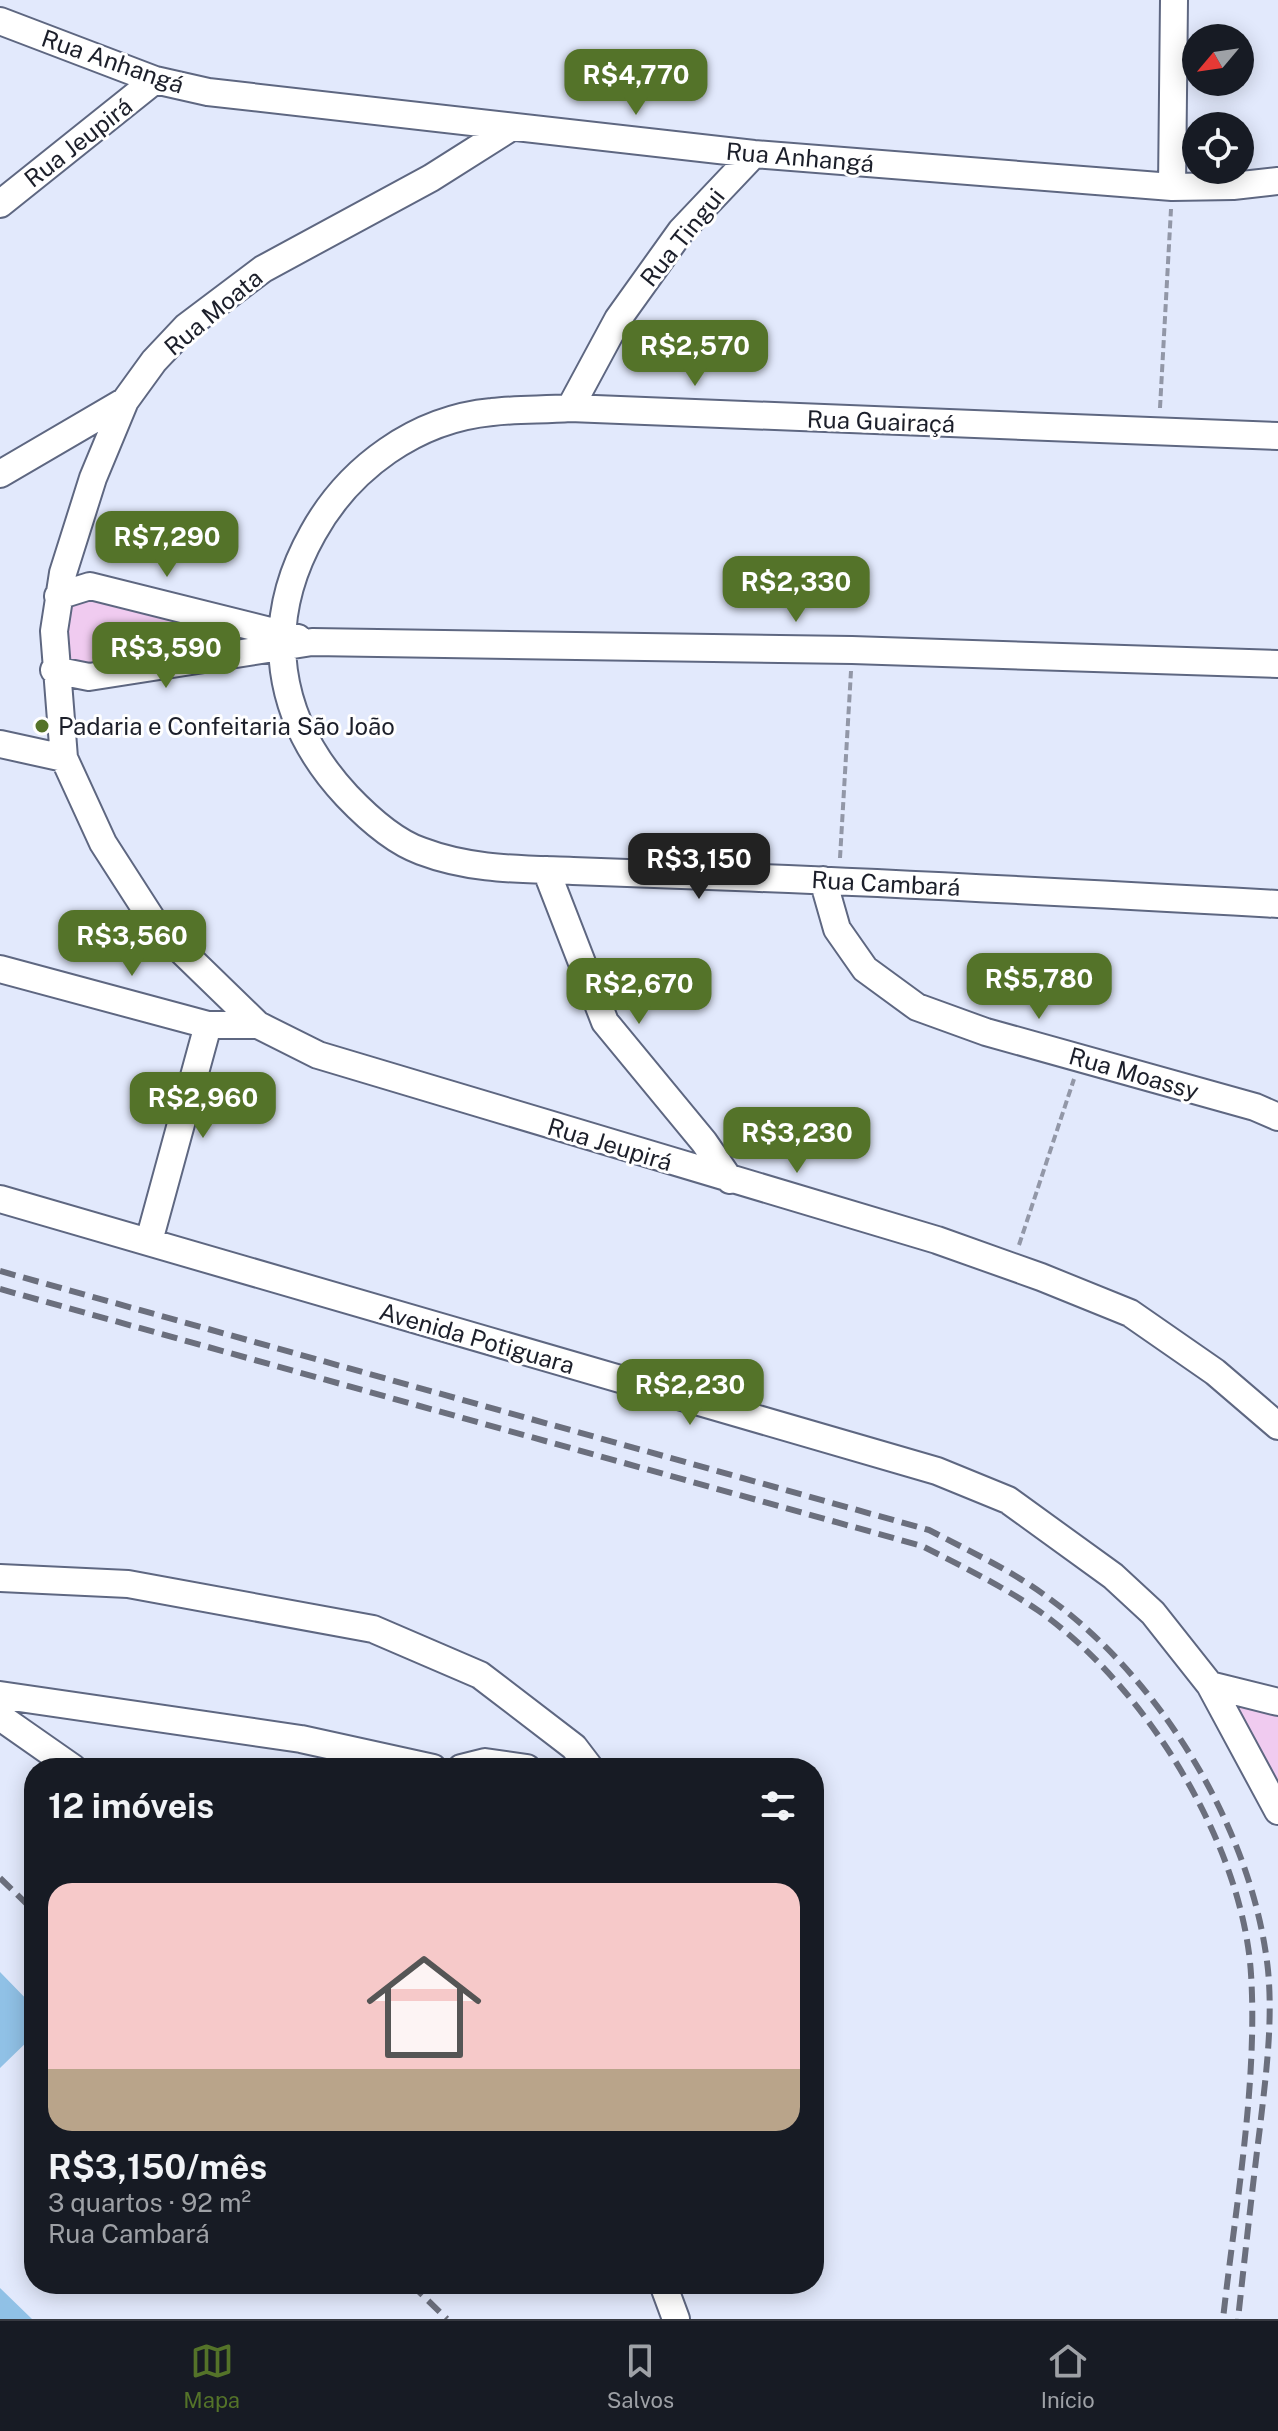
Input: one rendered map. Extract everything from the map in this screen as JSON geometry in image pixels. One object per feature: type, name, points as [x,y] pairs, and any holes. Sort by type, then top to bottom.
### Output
[{"type":"street","points":[[1172,187],[1174,0]]},
{"type":"street","name":"Rua Anhangá","points":[[0,21],[155,80],[208,92],[754,154],[1172,187],[1233,186],[1278,181]]},
{"type":"street","name":"Rua Jeupirá","points":[[0,204],[155,80]]},
{"type":"street","name":"Rua Moata","points":[[258,1025],[157,927],[103,843],[64,758],[54,670],[58,596],[93,478],[125,401],[154,361],[186,327],[263,269],[431,178],[510,128]]},
{"type":"street","name":"Rua Tingui","points":[[570,408],[618,319],[681,231],[754,154]]},
{"type":"street","points":[[0,474],[125,401]]},
{"type":"street","name":"Rua Guairaçá","points":[[281,640],[291,583],[306,545],[338,494],[390,448],[468,416],[570,408],[1278,436]]},
{"type":"street","points":[[58,596],[90,586],[281,640],[312,642],[852,650],[1278,664]]},
{"type":"street","points":[[54,670],[89,677],[281,640]]},
{"type":"street","name":"Rua Cambará","points":[[281,640],[290,699],[305,742],[319,766],[368,818],[417,850],[478,868],[831,880],[1278,904]]},
{"type":"street","points":[[0,744],[64,758]]},
{"type":"street","points":[[546,870],[605,1022],[704,1142],[730,1180]]},
{"type":"street","name":"Rua Moassy","points":[[831,880],[837,929],[865,969],[917,1007],[986,1032],[1255,1107],[1278,1117]]},
{"type":"street","name":"Rua Jeupirá","points":[[0,969],[208,1025],[258,1025],[318,1055],[937,1240],[1012,1266],[1130,1313],[1215,1372],[1278,1426]]},
{"type":"street","points":[[149,1241],[208,1025]]},
{"type":"street","name":"Avenida Potiguara","points":[[0,1199],[937,1471],[1008,1500],[1113,1576],[1153,1613],[1210,1685],[1278,1811]]},
{"type":"street","points":[[0,1578],[128,1584],[373,1629],[480,1675],[574,1747],[582,1758]]},
{"type":"street","points":[[1210,1685],[1278,1702]]},
{"type":"street","points":[[0,1695],[345,1758]]},
{"type":"street","points":[[0,1717],[59,1758]]},
{"type":"street","points":[[667,2294],[676,2319]]},
{"type":"path","points":[[1159,432],[1172,187]]},
{"type":"path","points":[[831,880],[852,650]]},
{"type":"path","points":[[1012,1266],[1081,1058]]},
{"type":"shaded area","points":[[90,593],[270,641],[58,668],[61,600]]},
{"type":"shaded area","points":[[1230,1701],[1278,1714],[1278,1791]]},
{"type":"building","points":[[0,1972],[24,1997],[24,2045],[0,2068]]},
{"type":"building","points":[[0,2288],[32,2319],[0,2319]]},
{"type":"railway","points":[[0,1271],[929,1530],[1021,1579],[1091,1633],[1129,1672],[1164,1716],[1195,1763],[1222,1813],[1243,1865],[1259,1918],[1268,1970],[1269,2029],[1238,2319]]},
{"type":"railway","points":[[0,1289],[922,1546],[1025,1602],[1078,1643],[1116,1681],[1151,1725],[1182,1772],[1208,1822],[1229,1873],[1244,1924],[1251,1974],[1251,2058],[1244,2146],[1223,2319]]},
{"type":"railway","points":[[0,1878],[24,1901]]},
{"type":"railway","points":[[421,2294],[447,2319]]},
{"type":"place","name":"Padaria e Confeitaria São João","points":[[42,726]]}]
